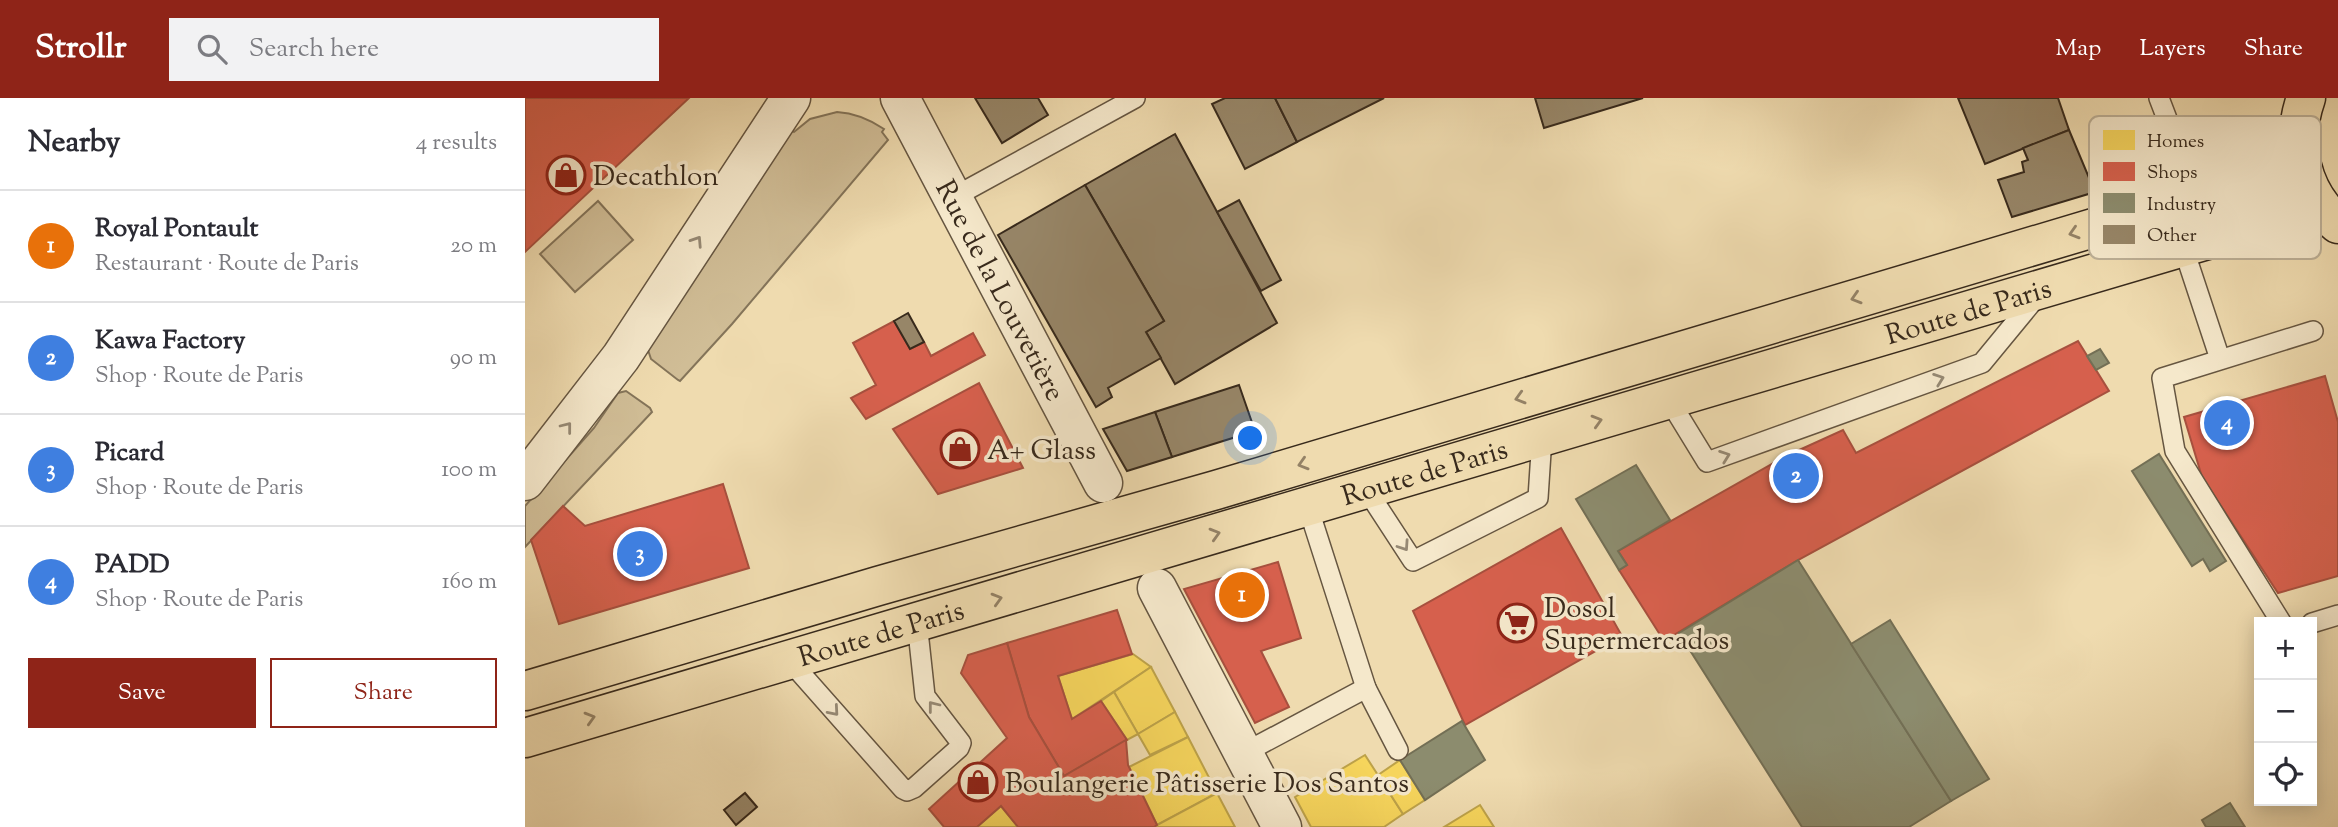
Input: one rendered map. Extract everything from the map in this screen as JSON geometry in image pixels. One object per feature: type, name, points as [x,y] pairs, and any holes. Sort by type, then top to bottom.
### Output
[{"type":"main road","points":[[2300,116],[2307,98]]},
{"type":"main road","points":[[2321,203],[2332,219]]},
{"type":"main road","name":"Route de Paris","points":[[525,691],[878,586],[1216,490],[2089,229]]},
{"type":"main road","name":"Route de Paris","points":[[525,737],[2142,259]]},
{"type":"street","points":[[525,481],[621,357],[791,98]]},
{"type":"street","name":"Rue de la Louvetière","points":[[900,98],[1103,483]]},
{"type":"street","points":[[1157,588],[1282,827]]},
{"type":"lane","points":[[954,197],[1135,98]]},
{"type":"lane","points":[[2159,98],[2166,116]]},
{"type":"lane","points":[[2187,259],[2221,359]]},
{"type":"lane","points":[[1669,400],[1707,462],[1982,363],[2043,288]]},
{"type":"lane","points":[[2278,617],[2175,451],[2162,378],[2313,331]]},
{"type":"lane","points":[[1366,489],[1413,561],[1538,498],[1542,437]]},
{"type":"lane","points":[[1308,507],[1366,688],[1398,750]]},
{"type":"lane","points":[[2317,621],[2338,615]]},
{"type":"lane","points":[[789,660],[907,791],[914,788],[961,744],[925,696],[917,622]]},
{"type":"lane","points":[[1244,753],[1366,688]]},
{"type":"shaded area","points":[[837,112],[856,115],[873,122],[884,129],[882,132],[888,140],[732,324],[680,381],[678,380],[651,359],[647,347],[790,128],[794,132],[810,119]]},
{"type":"shaded area","points":[[598,201],[633,240],[575,292],[540,254]]},
{"type":"shaded area","points":[[626,391],[652,412],[525,547],[525,506],[594,428],[618,393]]},
{"type":"building: Homes","points":[[1133,654],[1151,667],[1072,719],[1058,676]]},
{"type":"building: Homes","points":[[1151,667],[1175,712],[1138,734],[1114,692]]},
{"type":"building: Homes","points":[[1114,692],[1138,734],[1127,740],[1101,701]]},
{"type":"building: Homes","points":[[1175,712],[1188,737],[1150,755],[1138,734]]},
{"type":"building: Homes","points":[[1188,737],[1217,793],[1157,825],[1129,767]]},
{"type":"building: Homes","points":[[1365,755],[1403,814],[1384,827],[1311,827],[1295,797]]},
{"type":"building: Homes","points":[[1400,760],[1425,800],[1403,814],[1378,775]]},
{"type":"building: Homes","points":[[1217,793],[1235,827],[1154,827],[1157,825]]},
{"type":"building: Homes","points":[[1480,805],[1494,827],[1444,827]]},
{"type":"building: Homes","points":[[1001,806],[1018,827],[977,827]]},
{"type":"building: Shops","name":"Decathlon","points":[[525,98],[689,98],[525,252]]},
{"type":"building: Shops","points":[[894,321],[910,349],[924,342],[931,356],[973,333],[985,355],[866,419],[851,398],[876,385],[853,343]]},
{"type":"building: Shops","points":[[2078,341],[2109,391],[1798,560],[1664,641],[1619,570],[1627,565],[1618,551],[1786,456],[1843,430],[1856,453]]},
{"type":"building: Shops","points":[[2325,376],[2338,422],[2338,576],[2278,593],[2202,477],[2184,417]]},
{"type":"building: Shops","name":"A+ Glass","points":[[979,383],[1023,468],[938,494],[893,429]]},
{"type":"building: Shops","points":[[723,484],[749,568],[559,624],[531,540],[563,506],[585,526]]},
{"type":"building: Shops","name":"Dosol Supermercados","points":[[1561,528],[1622,636],[1465,725],[1413,611]]},
{"type":"building: Shops","points":[[1278,562],[1301,638],[1261,651],[1289,707],[1255,723],[1184,589]]},
{"type":"building: Shops","points":[[1117,610],[1132,654],[1058,676],[1072,719],[1101,701],[1127,740],[1064,776],[1029,717],[1007,643]]},
{"type":"building: Shops","points":[[1007,643],[1029,717],[1064,776],[1126,740],[1128,765],[1157,825],[1018,827],[1001,806],[977,827],[944,827],[929,809],[1007,738],[961,673],[968,655]]},
{"type":"building: Industry","points":[[2100,349],[2109,363],[2096,370],[2087,356]]},
{"type":"building: Industry","points":[[2159,454],[2226,561],[2210,571],[2203,559],[2192,566],[2132,471]]},
{"type":"building: Industry","points":[[1636,465],[1670,520],[1618,551],[1627,565],[1619,570],[1576,499]]},
{"type":"building: Industry","points":[[1798,560],[1951,801],[1909,827],[1802,827],[1679,633]]},
{"type":"building: Industry","points":[[1890,620],[1989,779],[1951,801],[1851,644]]},
{"type":"building: Industry","points":[[1462,721],[1485,760],[1425,800],[1400,760]]},
{"type":"building: Industry","points":[[2230,803],[2245,827],[2206,827],[2202,820]]},
{"type":"building: Other","points":[[975,98],[1038,98],[1048,115],[1002,143]]},
{"type":"building: Other","points":[[1225,98],[1275,98],[1297,142],[1245,169],[1212,104]]},
{"type":"building: Other","points":[[1275,98],[1384,98],[1297,142]]},
{"type":"building: Other","points":[[1535,98],[1643,98],[1544,128]]},
{"type":"building: Other","points":[[1958,98],[2058,98],[2069,130],[1985,164]]},
{"type":"building: Other","points":[[2069,130],[2089,178],[2089,194],[2012,217],[1998,180],[2024,172],[2022,162],[2028,160],[2023,148]]},
{"type":"building: Other","points":[[1175,134],[1277,323],[1175,384],[1146,332],[1164,321],[1085,185]]},
{"type":"building: Other","points":[[1085,185],[1164,321],[1146,332],[1161,358],[1108,388],[1112,397],[1096,407],[998,235]]},
{"type":"building: Other","points":[[1239,200],[1281,280],[1261,291],[1217,212]]},
{"type":"building: Other","points":[[908,313],[924,342],[910,349],[894,321]]},
{"type":"building: Other","points":[[1239,385],[1255,431],[1172,457],[1155,412]]},
{"type":"building: Other","points":[[1155,412],[1172,457],[1127,471],[1103,429]]},
{"type":"building: Other","points":[[745,793],[757,807],[736,825],[724,810]]},
{"type":"place","name":"Decathlon","points":[[566,175]]},
{"type":"place","name":"PADD","points":[[2227,423]]},
{"type":"place","name":"A+ Glass","points":[[960,449]]},
{"type":"place","name":"Kawa Factory","points":[[1796,476]]},
{"type":"place","name":"Picard","points":[[640,554]]},
{"type":"place","name":"Royal Pontault","points":[[1242,595]]},
{"type":"place","name":"Dosol Supermercados","points":[[1517,623]]},
{"type":"place","name":"Boulangerie Pâtisserie Dos Santos","points":[[978,782]]}]
